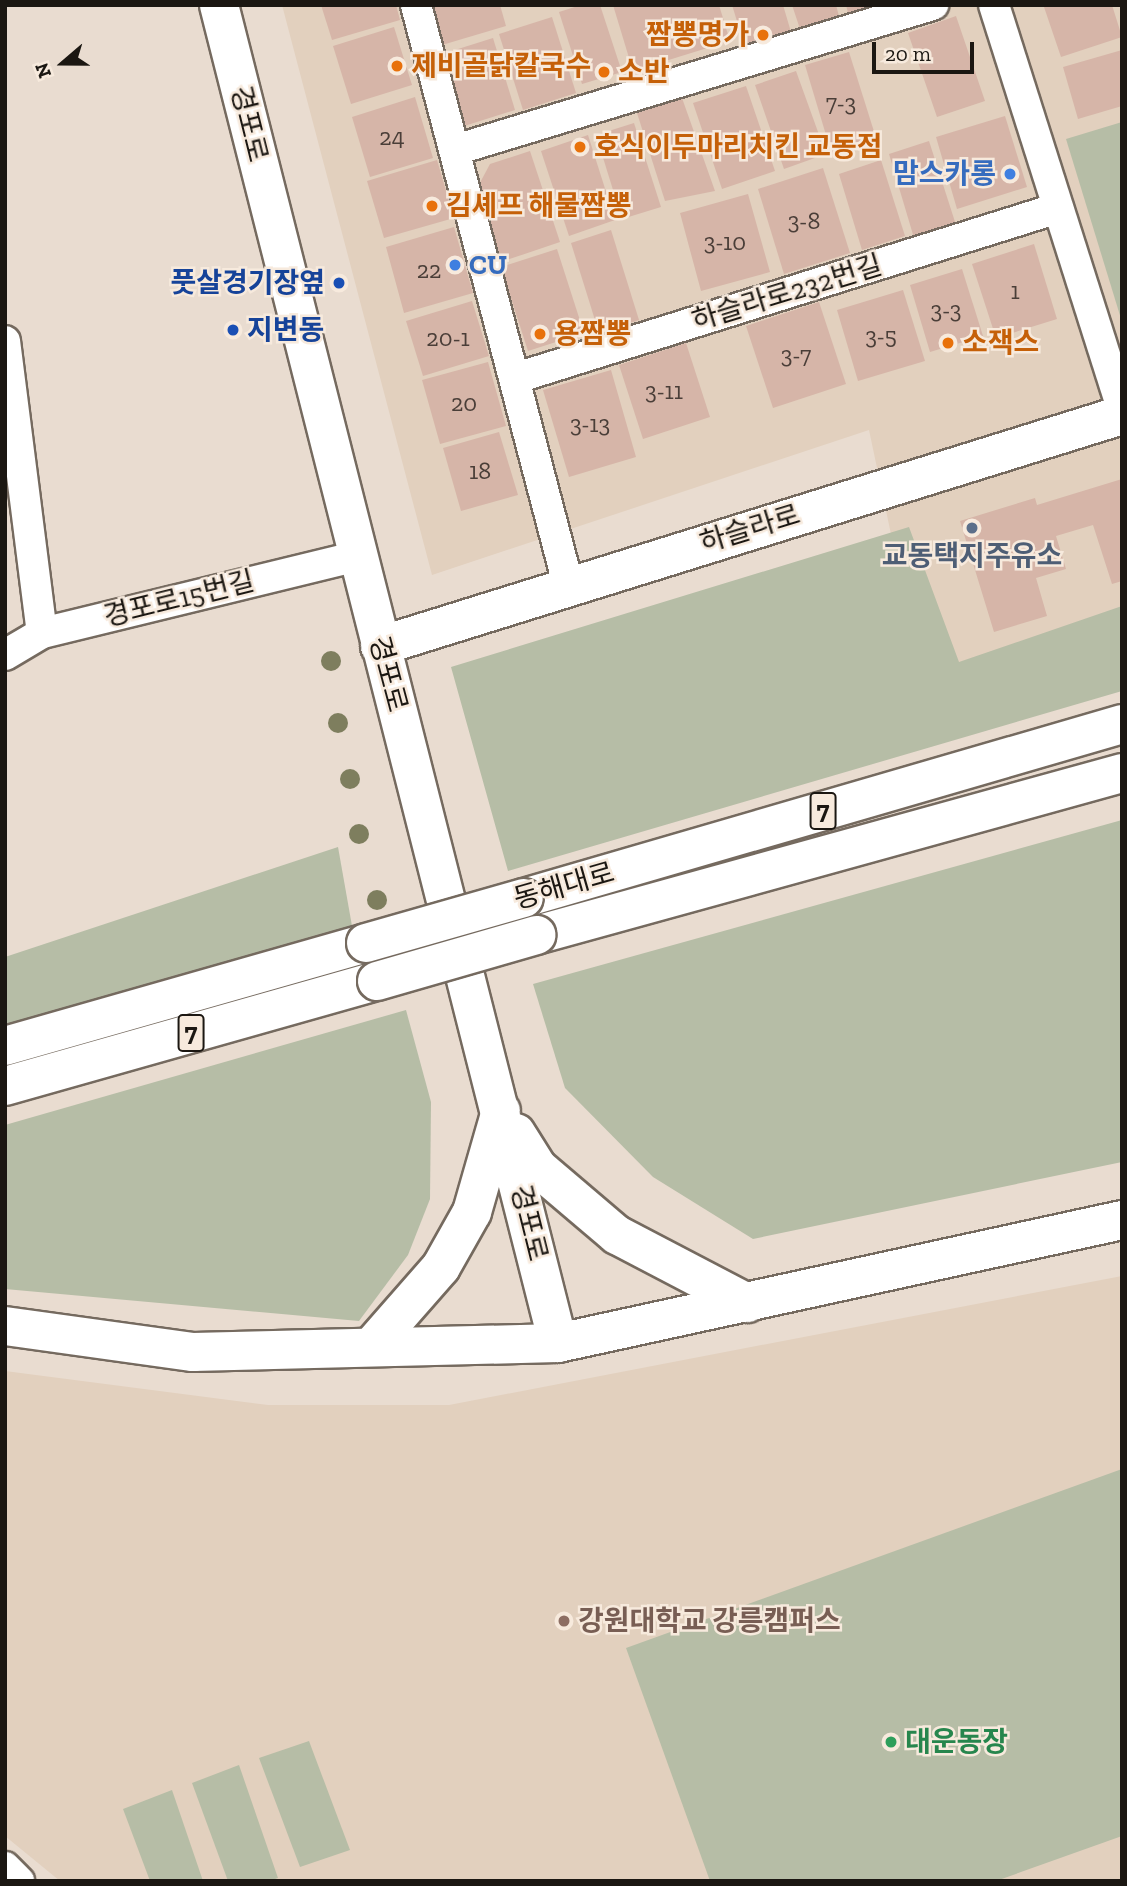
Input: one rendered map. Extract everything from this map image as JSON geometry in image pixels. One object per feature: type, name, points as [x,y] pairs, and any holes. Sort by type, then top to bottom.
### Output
[{"type":"street","name":"경포로","points":[[219,5],[380,646],[501,1109],[558,1343]]},
{"type":"street","points":[[416,5],[568,584]]},
{"type":"street","points":[[455,150],[933,5]]},
{"type":"street","points":[[995,5],[1122,408]]},
{"type":"street","name":"하슬라로232번길","points":[[516,378],[1058,208]]},
{"type":"street","points":[[5,341],[42,633]]},
{"type":"street","name":"하슬라로","points":[[380,646],[568,584],[1122,415]]},
{"type":"street","name":"경포로15번길","points":[[5,655],[42,633],[358,556]]},
{"type":"street","name":"동해대로","points":[[5,1046],[1122,724]]},
{"type":"street","name":"동해대로","points":[[5,1086],[536,935],[1122,773]]},
{"type":"street","points":[[501,1109],[537,1167],[617,1235],[747,1303]]},
{"type":"street","points":[[371,1348],[442,1268],[472,1212],[501,1109]]},
{"type":"street","points":[[5,1326],[193,1352],[558,1343],[1122,1220]]},
{"type":"street","points":[[5,1867],[19,1881]]},
{"type":"shaded area","points":[[282,5],[1122,5],[1122,659],[926,700],[869,430],[432,575]]},
{"type":"shaded area","name":"강원대학교 강릉캠퍼스","points":[[1122,1276],[1122,1881],[60,1881],[5,1836],[5,1371],[268,1405],[449,1405]]},
{"type":"green space","points":[[1122,122],[1122,322],[1066,139]]},
{"type":"green space","points":[[909,527],[959,662],[1122,606],[1122,691],[508,871],[451,667]]},
{"type":"green space","points":[[1122,820],[1122,1162],[753,1239],[653,1177],[565,1088],[533,984]]},
{"type":"green space","points":[[338,847],[352,926],[5,1031],[5,957]]},
{"type":"green space","points":[[406,1010],[431,1102],[430,1199],[408,1255],[359,1321],[5,1289],[5,1125]]},
{"type":"green space","name":"대운동장","points":[[1122,1469],[1122,1836],[996,1881],[710,1881],[626,1648]]},
{"type":"green space","points":[[309,1741],[350,1850],[300,1867],[259,1758]]},
{"type":"green space","points":[[239,1765],[278,1878],[269,1881],[228,1881],[192,1783]]},
{"type":"green space","points":[[172,1790],[203,1881],[150,1881],[123,1809]]},
{"type":"building","points":[[321,5],[396,5],[400,20],[332,40]]},
{"type":"building","points":[[430,5],[500,5],[506,26],[442,45]]},
{"type":"building","points":[[581,5],[600,5],[622,72],[582,84],[559,12]]},
{"type":"building","points":[[613,5],[719,5],[730,41],[633,71]]},
{"type":"building","points":[[732,5],[783,5],[791,32],[745,47]]},
{"type":"building","points":[[792,5],[836,5],[839,16],[800,29]]},
{"type":"building","points":[[846,5],[886,5],[849,17]]},
{"type":"building","points":[[1112,5],[1122,37],[1061,57],[1044,7]]},
{"type":"building","points":[[956,16],[985,101],[937,117],[908,33]]},
{"type":"building","points":[[552,17],[576,93],[523,110],[499,34]]},
{"type":"building","points":[[394,27],[412,85],[351,104],[333,46]]},
{"type":"building","points":[[493,38],[515,110],[461,127],[439,55]]},
{"type":"building","points":[[1122,50],[1122,106],[1078,119],[1063,67]]},
{"type":"building","points":[[849,52],[877,141],[832,155],[805,65]]},
{"type":"building","points":[[796,71],[826,154],[784,169],[755,85]]},
{"type":"building","points":[[746,86],[775,171],[722,189],[693,103]]},
{"type":"building","points":[[415,97],[433,158],[370,177],[352,117]]},
{"type":"building","points":[[682,98],[715,191],[665,201],[637,113]]},
{"type":"building","points":[[1005,116],[1027,187],[957,209],[936,137]]},
{"type":"building","points":[[634,123],[661,207],[622,219],[596,135]]},
{"type":"building","points":[[588,135],[615,220],[569,236],[541,151]]},
{"type":"building","points":[[929,141],[956,225],[914,238],[889,154]]},
{"type":"building","points":[[530,151],[560,242],[498,263],[475,192],[490,164]]},
{"type":"building","points":[[437,160],[454,218],[384,238],[367,181]]},
{"type":"building","points":[[881,160],[905,236],[862,250],[839,174]]},
{"type":"building","points":[[823,168],[850,253],[784,274],[758,189]]},
{"type":"building","points":[[748,194],[770,272],[701,291],[680,213]]},
{"type":"building","points":[[454,227],[473,293],[404,313],[386,247]]},
{"type":"building","points":[[611,230],[639,320],[599,333],[571,243]]},
{"type":"building","points":[[1034,244],[1057,319],[996,338],[972,264]]},
{"type":"building","points":[[557,249],[584,333],[528,351],[501,267]]},
{"type":"building","points":[[962,269],[983,336],[930,352],[910,285]]},
{"type":"building","points":[[903,290],[925,361],[858,381],[837,310]]},
{"type":"building","points":[[472,301],[489,356],[423,376],[406,321]]},
{"type":"building","points":[[819,302],[846,384],[773,408],[746,326]]},
{"type":"building","points":[[686,343],[710,417],[643,439],[619,365]]},
{"type":"building","points":[[488,362],[506,426],[440,444],[422,380]]},
{"type":"building","points":[[611,370],[636,457],[569,477],[543,390]]},
{"type":"building","points":[[499,432],[518,495],[461,511],[443,448]]},
{"type":"building","points":[[1122,479],[1122,581],[1112,584],[1093,525],[1056,536],[1066,569],[1036,578],[1047,616],[994,632],[960,521],[1035,498],[1037,505]]},
{"type":"place","name":"짬뽕명가","points":[[763,35]]},
{"type":"place","name":"제비골닭칼국수","points":[[397,66]]},
{"type":"place","name":"소반","points":[[604,72]]},
{"type":"place","name":"호식이두마리치킨 교동점","points":[[580,147]]},
{"type":"place","name":"맘스카롱","points":[[1010,174]]},
{"type":"place","name":"김셰프 해물짬뽕","points":[[432,206]]},
{"type":"place","name":"CU","points":[[455,265]]},
{"type":"place","name":"풋살경기장옆","points":[[339,283]]},
{"type":"place","name":"지변동","points":[[233,330]]},
{"type":"place","name":"용짬뽕","points":[[540,334]]},
{"type":"place","name":"소잭스","points":[[948,343]]},
{"type":"place","name":"교동택지주유소","points":[[972,528]]},
{"type":"place","name":"강원대학교 강릉캠퍼스","points":[[564,1621]]},
{"type":"place","name":"대운동장","points":[[891,1742]]}]
